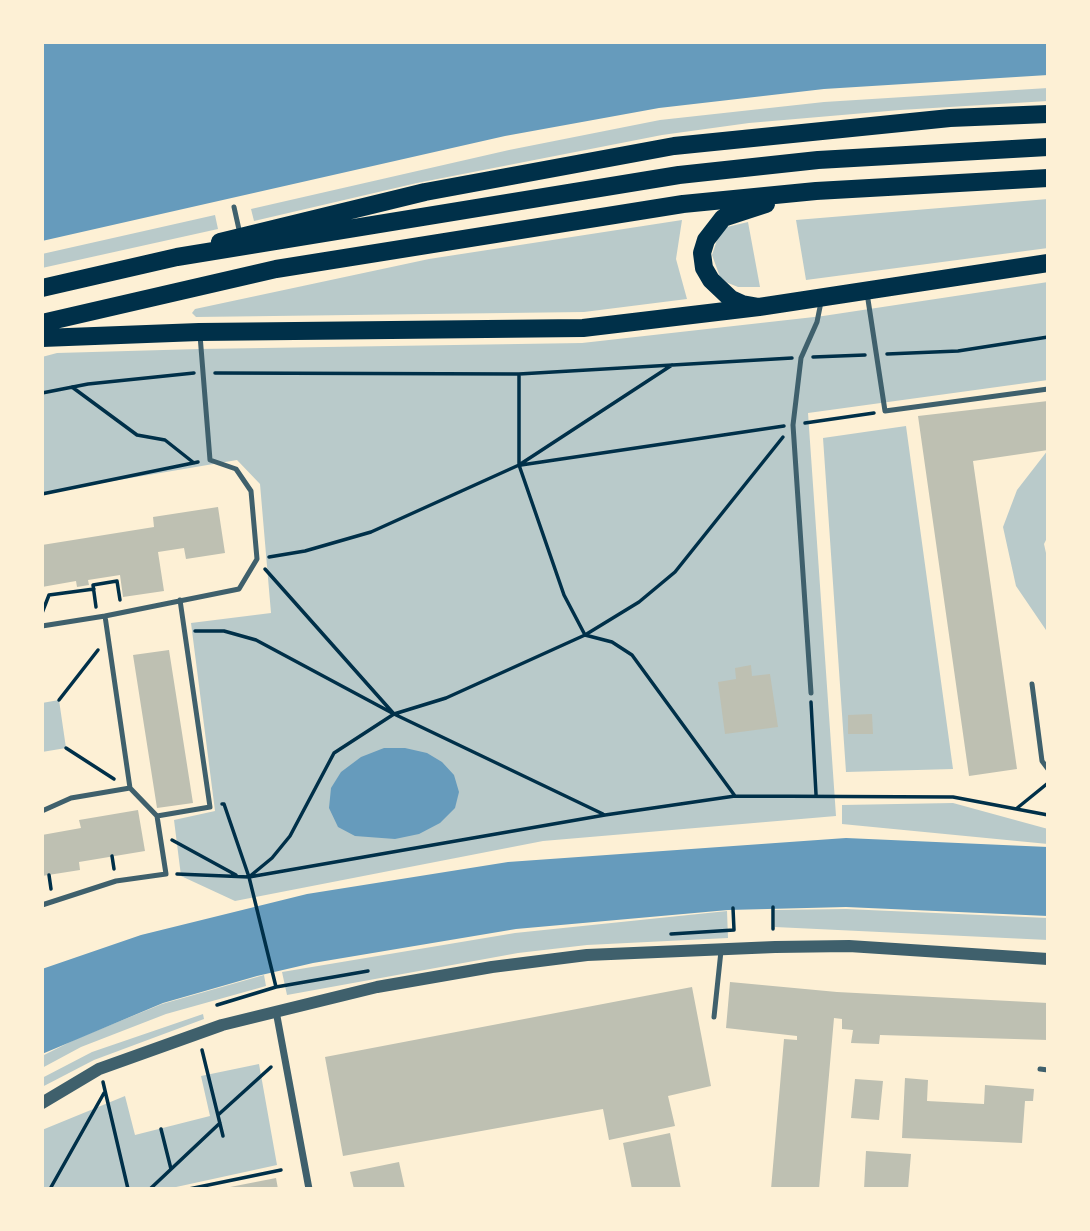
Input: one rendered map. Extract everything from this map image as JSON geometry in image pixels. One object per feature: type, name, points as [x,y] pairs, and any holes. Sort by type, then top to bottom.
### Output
[{"type":"main road","points":[[177,257],[240,234],[425,192],[674,146],[950,118],[1048,114]]},
{"type":"main road","points":[[42,288],[177,257],[679,175],[818,160],[1048,147]]},
{"type":"main road","points":[[42,323],[276,269],[683,204],[816,191],[1048,178]]},
{"type":"main road","points":[[759,307],[731,299],[711,280],[704,268],[702,253],[706,240],[723,218],[816,191]]},
{"type":"main road","points":[[42,338],[199,332],[583,328],[759,307],[1048,263]]},
{"type":"street","points":[[42,1103],[99,1069],[222,1025],[276,1009],[377,987],[492,967],[587,955],[721,948],[849,946],[1048,958]]},
{"type":"street","points":[[276,1009],[309,1189]]},
{"type":"lane","points":[[234,207],[240,234]]},
{"type":"lane","points":[[867,290],[885,411],[1048,389]]},
{"type":"lane","points":[[811,693],[793,425],[802,358],[820,310],[821,297]]},
{"type":"lane","points":[[42,626],[239,589],[257,559],[251,491],[236,469],[210,460],[199,332]]},
{"type":"lane","points":[[157,816],[210,807],[180,600]]},
{"type":"lane","points":[[42,905],[116,881],[166,874],[157,816],[130,788],[105,616]]},
{"type":"lane","points":[[1032,684],[1042,761],[1048,769]]},
{"type":"lane","points":[[42,811],[71,798],[130,788]]},
{"type":"lane","points":[[714,1017],[721,948]]},
{"type":"lane","points":[[1040,1069],[1048,1070]]},
{"type":"path","points":[[42,393],[72,387],[203,373],[519,374],[958,351],[1048,337]]},
{"type":"path","points":[[257,559],[305,551],[372,532],[519,465],[673,364]]},
{"type":"path","points":[[519,374],[519,465],[564,595],[585,635],[612,642],[632,655],[735,796]]},
{"type":"path","points":[[72,387],[137,435],[165,440],[194,463]]},
{"type":"path","points":[[519,465],[885,411]]},
{"type":"path","points":[[249,877],[272,859],[289,836],[334,752],[394,714],[446,698],[585,635],[639,603],[675,572],[793,425]]},
{"type":"path","points":[[42,494],[210,460]]},
{"type":"path","points":[[257,559],[394,714]]},
{"type":"path","points":[[97,617],[93,585],[117,581],[122,613]]},
{"type":"path","points":[[42,614],[49,595],[94,589]]},
{"type":"path","points":[[184,631],[224,631],[256,640],[394,714],[605,815]]},
{"type":"path","points":[[59,700],[108,637]]},
{"type":"path","points":[[811,693],[816,794]]},
{"type":"path","points":[[66,748],[130,788]]},
{"type":"path","points":[[1016,809],[1048,783]]},
{"type":"path","points":[[166,874],[249,877],[605,815],[735,796],[816,794],[953,797],[1048,814]]},
{"type":"path","points":[[210,807],[225,804],[249,877],[276,987],[217,1005]]},
{"type":"path","points":[[160,834],[238,876]]},
{"type":"path","points":[[773,907],[773,929]]},
{"type":"path","points":[[733,908],[734,930]]},
{"type":"path","points":[[202,1050],[223,1136]]},
{"type":"path","points":[[218,1115],[271,1068]]},
{"type":"path","points":[[99,1069],[128,1189]]},
{"type":"path","points":[[50,1189],[105,1091]]},
{"type":"path","points":[[150,1189],[220,1123]]},
{"type":"path","points":[[161,1129],[172,1169]]},
{"type":"path","points":[[189,1189],[281,1170]]},
{"type":"shaded area","points":[[1048,88],[1048,101],[749,123],[662,135],[417,183],[254,221],[251,209],[509,150],[660,120],[824,102]]},
{"type":"shaded area","points":[[1048,199],[1048,248],[806,280],[796,220]]},
{"type":"shaded area","points":[[215,215],[218,229],[42,268],[42,254]]},
{"type":"shaded area","points":[[682,220],[676,259],[687,299],[584,312],[196,317],[192,313],[195,309],[429,259]]},
{"type":"shaded area","points":[[748,222],[760,287],[738,287],[728,283],[720,277],[712,255],[719,234],[727,227]]},
{"type":"shaded area","points":[[1048,282],[1048,380],[808,413],[836,816],[543,841],[235,901],[181,876],[174,820],[215,811],[191,623],[271,613],[260,484],[237,460],[42,493],[42,357],[57,353],[199,349],[582,343],[823,316]]},
{"type":"shaded area","points":[[906,426],[953,769],[846,772],[823,438]]},
{"type":"shaded area","points":[[1048,450],[1048,536],[1044,544],[1048,562],[1048,633],[1016,586],[1003,527],[1017,490]]},
{"type":"shaded area","points":[[59,700],[66,748],[42,752],[42,703]]},
{"type":"shaded area","points":[[953,803],[1048,829],[1048,844],[842,824],[842,805]]},
{"type":"shaded area","points":[[846,909],[1048,918],[1048,940],[775,927],[775,910]]},
{"type":"shaded area","points":[[727,911],[728,938],[587,945],[518,953],[287,995],[282,972],[515,933]]},
{"type":"shaded area","points":[[264,975],[266,986],[166,1014],[81,1047],[42,1068],[42,1056],[76,1039],[162,1004]]},
{"type":"shaded area","points":[[203,1014],[204,1019],[94,1060],[42,1087],[42,1078],[92,1052]]},
{"type":"shaded area","points":[[259,1064],[277,1165],[167,1189],[42,1189],[42,1130],[125,1096],[135,1135],[210,1116],[201,1076]]},
{"type":"water","points":[[42,42],[1048,42],[1048,75],[824,89],[659,108],[505,136],[42,241]]},
{"type":"water","points":[[384,748],[405,748],[427,753],[442,762],[454,775],[459,792],[455,808],[440,823],[419,834],[395,839],[355,836],[338,827],[329,808],[331,788],[341,772],[361,757]]},
{"type":"water","points":[[846,838],[1048,847],[1048,916],[846,907],[728,910],[516,929],[313,963],[257,976],[163,1003],[42,1054],[42,969],[141,935],[307,894],[508,862]]},
{"type":"building","points":[[1048,401],[1048,450],[973,461],[1017,769],[969,776],[918,416]]},
{"type":"building","points":[[218,507],[225,553],[186,559],[184,548],[158,552],[164,591],[123,597],[120,575],[88,580],[89,585],[77,587],[76,581],[42,587],[42,545],[154,527],[153,517]]},
{"type":"building","points":[[169,650],[193,803],[157,808],[133,655]]},
{"type":"building","points":[[751,665],[752,676],[770,674],[778,727],[725,734],[718,682],[736,679],[735,668]]},
{"type":"building","points":[[872,714],[873,734],[848,734],[848,715]]},
{"type":"building","points":[[138,810],[145,851],[79,862],[80,870],[42,876],[42,835],[81,828],[79,820]]},
{"type":"building","points":[[730,982],[837,992],[1048,1003],[1048,1040],[880,1035],[879,1044],[851,1043],[853,1030],[842,1029],[842,1019],[834,1018],[819,1189],[771,1189],[784,1039],[797,1040],[797,1036],[726,1028]]},
{"type":"building","points":[[692,987],[711,1086],[668,1096],[675,1126],[609,1140],[603,1109],[343,1156],[325,1057]]},
{"type":"building","points":[[905,1078],[928,1080],[927,1101],[984,1104],[985,1085],[1034,1089],[1033,1101],[1025,1101],[1022,1143],[902,1138]]},
{"type":"building","points":[[855,1079],[883,1081],[879,1120],[851,1118]]},
{"type":"building","points":[[670,1133],[681,1189],[632,1189],[623,1143]]},
{"type":"building","points":[[866,1151],[911,1154],[908,1189],[864,1189]]},
{"type":"building","points":[[399,1162],[405,1189],[354,1189],[350,1172]]},
{"type":"building","points":[[276,1178],[278,1189],[225,1189],[225,1188]]}]
